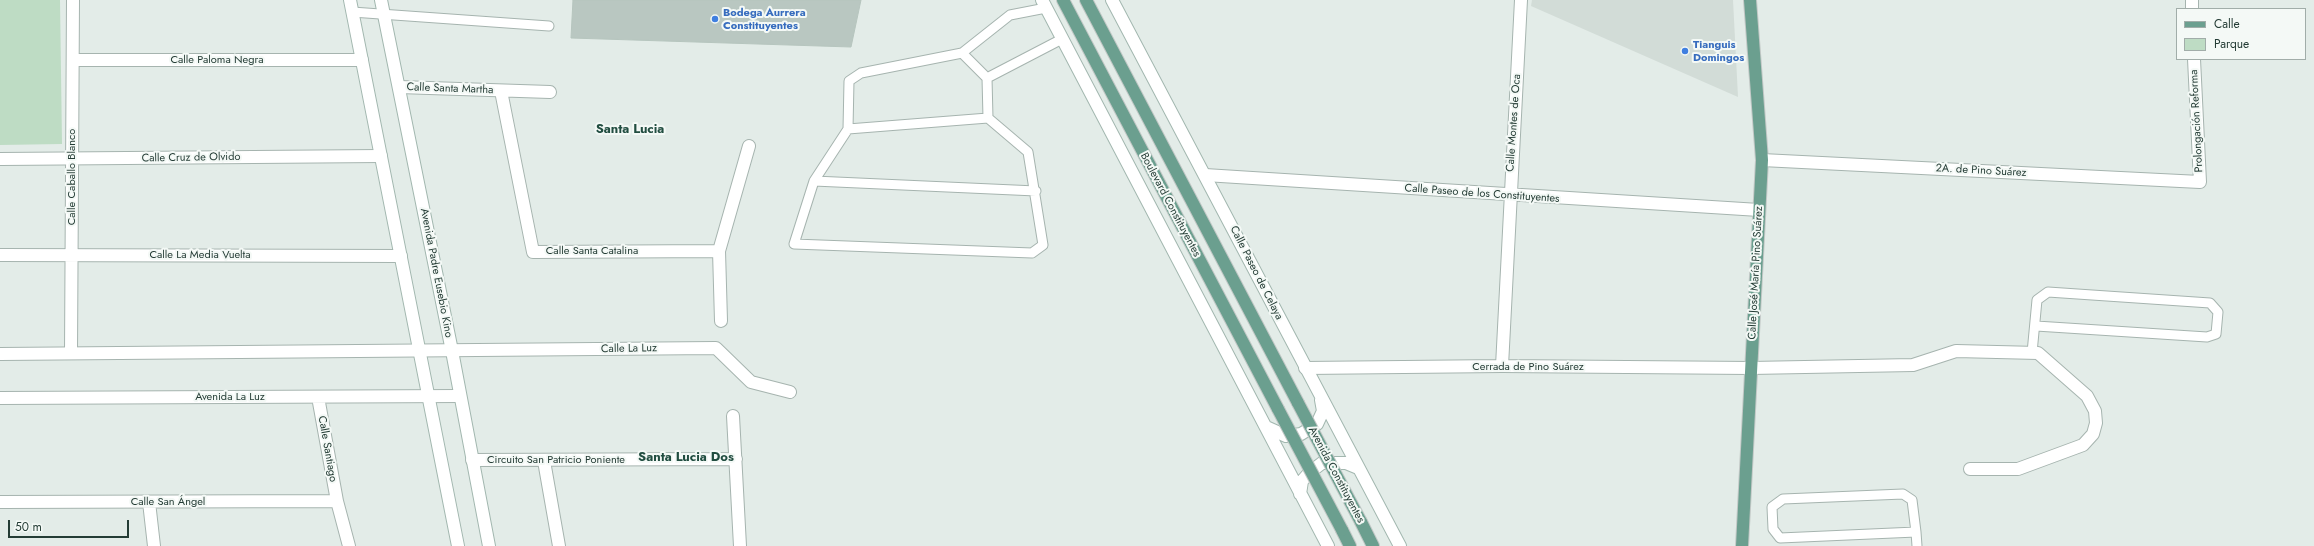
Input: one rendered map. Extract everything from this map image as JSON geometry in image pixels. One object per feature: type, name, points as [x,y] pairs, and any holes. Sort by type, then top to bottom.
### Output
[{"type":"main road","name":"Boulevard Constituyentes","points":[[1063,0],[1278,409]]},
{"type":"main road","name":"Boulevard Constituyentes","points":[[1086,0],[1298,403]]},
{"type":"main road","name":"Calle José María Pino Suárez","points":[[1742,546],[1762,160],[1750,0]]},
{"type":"main road","name":"Avenida Constituyentes","points":[[1298,403],[1373,546]]},
{"type":"main road","name":"Avenida Constituyentes","points":[[1278,409],[1350,546]]},
{"type":"street","name":"Calle Caballo Blanco","points":[[71,354],[73,0]]},
{"type":"street","name":"Avenida Padre Eusebio Kino","points":[[381,0],[452,351],[489,546]]},
{"type":"street","name":"Calle Paseo de Celaya","points":[[1112,0],[1400,546]]},
{"type":"street","name":"Calle Montes de Oca","points":[[1502,366],[1509,196],[1522,0]]},
{"type":"street","points":[[1044,4],[1328,546]]},
{"type":"street","points":[[351,6],[458,546]]},
{"type":"street","name":"Calle Paloma Negra","points":[[73,60],[362,60]]},
{"type":"street","name":"Prolongación Reforma","points":[[2194,60],[2200,182]]},
{"type":"street","name":"Calle Santa Martha","points":[[399,87],[550,92]]},
{"type":"street","name":"Calle Santa Catalina","points":[[501,91],[533,252],[720,251]]},
{"type":"street","points":[[721,321],[720,251],[749,146]]},
{"type":"street","name":"Calle Cruz de Olvido","points":[[0,159],[381,156]]},
{"type":"street","name":"2A. de Pino Suárez","points":[[1762,160],[2200,182]]},
{"type":"street","name":"Calle Paseo de los Constituyentes","points":[[1205,175],[1509,196],[1759,210]]},
{"type":"street","name":"Calle La Media Vuelta","points":[[0,255],[401,256]]},
{"type":"street","name":"Calle La Luz","points":[[452,351],[716,348],[751,382],[790,392]]},
{"type":"street","points":[[0,354],[452,351]]},
{"type":"street","name":"Cerrada de Pino Suárez","points":[[1305,368],[1502,366],[1751,368],[1913,365],[1956,351],[2032,353]]},
{"type":"street","points":[[1970,469],[2018,469],[2083,445],[2093,434],[2095,412],[2087,396],[2038,353],[2032,353]]},
{"type":"street","name":"Avenida La Luz","points":[[0,398],[460,396]]},
{"type":"street","name":"Calle Santiago","points":[[318,397],[337,501],[349,546]]},
{"type":"street","points":[[1266,427],[1286,436],[1300,434],[1317,424],[1323,411],[1321,398]]},
{"type":"street","points":[[733,416],[740,546]]},
{"type":"street","name":"Circuito San Patricio Poniente","points":[[472,460],[544,461],[736,459]]},
{"type":"street","points":[[544,461],[559,546]]},
{"type":"street","points":[[1300,494],[1302,481],[1309,473],[1322,463],[1346,463],[1358,468]]},
{"type":"street","name":"Calle San Ángel","points":[[0,502],[337,501]]},
{"type":"street","points":[[149,502],[154,546]]},
{"type":"lane","points":[[848,129],[988,118],[1028,152],[1044,244],[1032,253],[794,244],[814,181],[848,129],[849,81],[861,73],[962,53],[1010,15],[1044,4]]},
{"type":"lane","points":[[351,6],[384,14],[549,26]]},
{"type":"lane","points":[[988,78],[1062,39]]},
{"type":"lane","points":[[962,53],[988,78],[988,118]]},
{"type":"lane","points":[[814,181],[1036,191]]},
{"type":"lane","points":[[2032,353],[2036,326],[2037,300],[2048,292],[2210,303],[2218,312],[2216,334],[2207,337],[2036,326]]},
{"type":"lane","points":[[1916,532],[1780,538],[1773,529],[1772,507],[1783,499],[1903,494],[1912,500],[1916,532],[1917,546]]},
{"type":"shaded area","name":"Tianguis Domingos","points":[[1532,0],[1733,0],[1738,97],[1531,6]]},
{"type":"green space","points":[[0,0],[60,0],[62,144],[0,145]]},
{"type":"building","name":"Bodega Aurrera Constituyentes","points":[[573,0],[861,0],[851,47],[571,38]]},
{"type":"place","name":"Bodega Aurrera Constituyentes","points":[[715,19]]},
{"type":"place","name":"Tianguis Domingos","points":[[1685,51]]},
{"type":"district","name":"Santa Lucia","points":[[630,130]]},
{"type":"district","name":"Santa Lucia Dos","points":[[686,458]]}]
